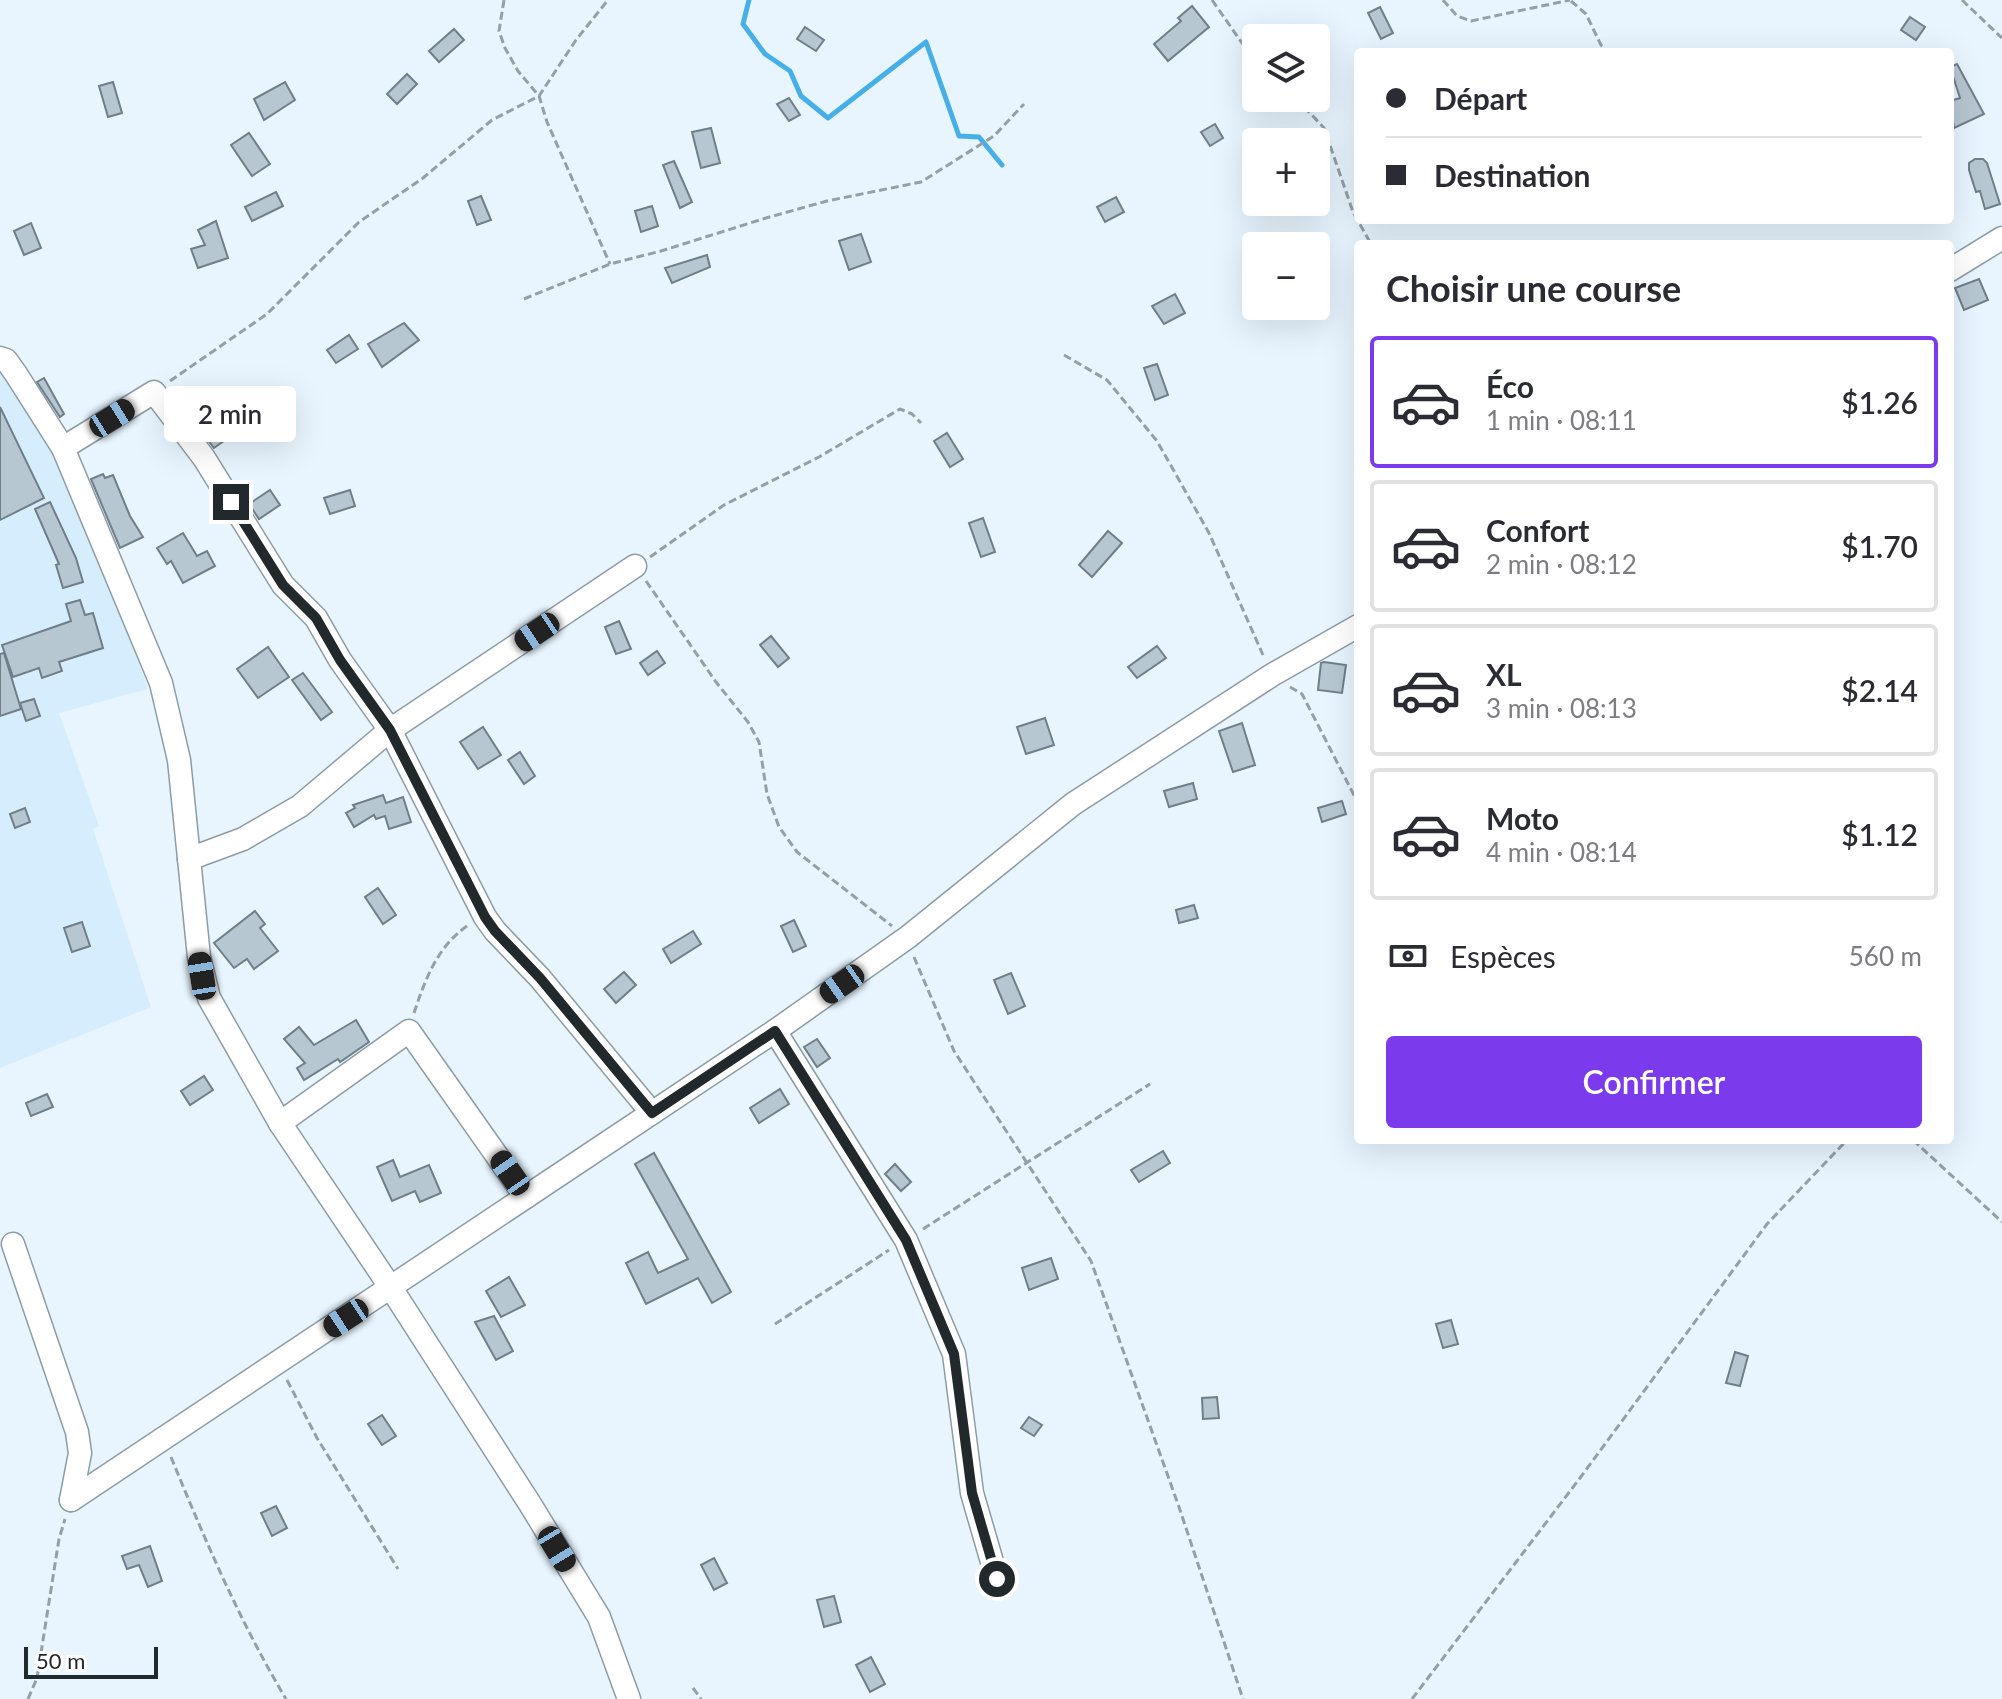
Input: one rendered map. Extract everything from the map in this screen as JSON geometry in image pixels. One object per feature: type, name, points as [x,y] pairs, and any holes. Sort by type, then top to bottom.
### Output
[{"type":"street","points":[[1954,268],[2002,238]]},
{"type":"street","points":[[0,358],[6,360],[16,374],[63,448],[161,683],[179,760],[199,957],[209,998],[280,1123],[391,1288],[599,1617],[629,1699]]},
{"type":"street","points":[[63,448],[154,392],[204,458],[283,585],[316,618],[346,670],[390,730],[485,917],[652,1113]]},
{"type":"street","points":[[189,859],[243,839],[300,806],[390,730],[635,566]]},
{"type":"street","points":[[71,1500],[775,1031],[908,937],[1073,804],[1272,675],[1354,628]]},
{"type":"street","points":[[280,1123],[409,1031],[526,1197]]},
{"type":"street","points":[[775,1031],[906,1240],[954,1354],[972,1493],[997,1579]]},
{"type":"street","points":[[13,1244],[77,1432],[80,1453],[71,1500]]},
{"type":"path","points":[[504,0],[499,31],[505,48],[518,71],[539,96],[547,122],[610,264]]},
{"type":"path","points":[[154,392],[267,314],[359,222],[423,178],[492,120],[539,96],[576,40],[608,0]]},
{"type":"path","points":[[1212,0],[1242,43]]},
{"type":"path","points":[[1443,0],[1457,16],[1471,21],[1570,0],[1586,14],[1604,48]]},
{"type":"path","points":[[1962,0],[2002,38]]},
{"type":"path","points":[[524,299],[610,264],[803,208],[921,182],[994,136],[1024,104]]},
{"type":"path","points":[[1309,112],[1324,128],[1354,214]]},
{"type":"path","points":[[1064,355],[1107,380],[1157,441],[1209,533],[1272,675],[1302,694],[1354,795]]},
{"type":"path","points":[[921,423],[912,414],[900,409],[819,457],[724,505],[695,523],[682,537],[635,566],[716,682],[748,722],[759,742],[767,794],[779,827],[797,852],[908,937],[954,1051],[1091,1261],[1179,1507],[1243,1699]]},
{"type":"path","points":[[409,1031],[424,982],[436,958],[463,928],[485,917]]},
{"type":"path","points":[[775,1324],[1150,1084]]},
{"type":"path","points":[[1412,1699],[1767,1224],[1843,1144]]},
{"type":"path","points":[[1917,1144],[2002,1222]]},
{"type":"path","points":[[278,1363],[317,1438],[398,1569]]},
{"type":"path","points":[[164,1439],[198,1523],[256,1648],[286,1699]]},
{"type":"path","points":[[28,1699],[37,1678],[59,1539],[71,1500]]},
{"type":"path","points":[[693,1688],[701,1699]]},
{"type":"shaded area","points":[[0,369],[56,454],[101,557],[148,689],[59,713],[99,826],[93,829],[151,1007],[0,1068]]},
{"type":"building","points":[[1192,6],[1209,27],[1168,61],[1154,44],[1181,21],[1178,18]]},
{"type":"building","points":[[1380,7],[1393,33],[1381,39],[1368,13]]},
{"type":"building","points":[[1910,17],[1925,27],[1916,40],[1901,30]]},
{"type":"building","points":[[805,27],[824,40],[816,51],[797,39]]},
{"type":"building","points":[[454,29],[464,40],[439,62],[429,51]]},
{"type":"building","points":[[1957,64],[1984,114],[1954,128],[1954,100],[1960,98],[1954,79],[1954,65]]},
{"type":"building","points":[[407,74],[417,84],[397,104],[387,94]]},
{"type":"building","points":[[113,82],[122,113],[108,117],[99,86]]},
{"type":"building","points":[[285,82],[295,100],[264,120],[254,99]]},
{"type":"building","points":[[789,98],[800,115],[789,121],[777,104]]},
{"type":"building","points":[[1215,124],[1223,138],[1210,146],[1201,132]]},
{"type":"building","points":[[711,128],[720,163],[701,168],[692,132]]},
{"type":"building","points":[[249,133],[270,164],[252,176],[231,145]]},
{"type":"building","points":[[1983,159],[1987,163],[2000,204],[1985,209],[1969,170],[1969,163]]},
{"type":"building","points":[[674,161],[692,202],[680,208],[663,165]]},
{"type":"building","points":[[276,192],[283,206],[252,221],[245,207]]},
{"type":"building","points":[[481,196],[491,220],[477,225],[468,201]]},
{"type":"building","points":[[1116,197],[1124,212],[1105,222],[1097,207]]},
{"type":"building","points":[[652,206],[658,226],[641,232],[635,211]]},
{"type":"building","points":[[216,221],[228,258],[198,268],[191,249],[205,245],[198,230]]},
{"type":"building","points":[[31,223],[41,248],[24,255],[14,231]]},
{"type":"building","points":[[861,234],[871,262],[849,270],[839,241]]},
{"type":"building","points":[[707,255],[710,267],[672,283],[665,268]]},
{"type":"building","points":[[1979,279],[1988,300],[1964,310],[1955,288]]},
{"type":"building","points":[[1175,294],[1185,313],[1164,324],[1152,306]]},
{"type":"building","points":[[404,323],[419,340],[382,367],[368,344]]},
{"type":"building","points":[[349,335],[358,349],[336,363],[327,350]]},
{"type":"building","points":[[1157,364],[1168,395],[1155,400],[1144,368]]},
{"type":"building","points":[[44,378],[64,414],[60,417],[37,382]]},
{"type":"building","points":[[0,407],[44,498],[0,520]]},
{"type":"building","points":[[229,418],[238,431],[214,448],[204,435]]},
{"type":"building","points":[[947,433],[963,459],[950,467],[934,441]]},
{"type":"building","points":[[103,474],[105,478],[113,475],[130,516],[143,537],[120,548],[91,479]]},
{"type":"building","points":[[270,490],[280,505],[259,519],[249,504]]},
{"type":"building","points":[[350,490],[355,506],[330,514],[324,498]]},
{"type":"building","points":[[50,502],[76,558],[83,582],[63,588],[56,565],[59,564],[35,509]]},
{"type":"building","points":[[983,518],[995,552],[981,557],[969,523]]},
{"type":"building","points":[[1108,531],[1122,543],[1092,577],[1079,565]]},
{"type":"building","points":[[183,533],[197,556],[207,551],[215,566],[183,583],[171,561],[167,564],[157,548]]},
{"type":"building","points":[[80,600],[85,615],[93,613],[103,648],[59,662],[62,671],[42,678],[39,668],[13,677],[2,645],[71,621],[66,604]]},
{"type":"building","points":[[619,621],[631,649],[616,654],[605,627]]},
{"type":"building","points":[[771,636],[789,658],[778,667],[760,645]]},
{"type":"building","points":[[1157,646],[1166,658],[1137,678],[1128,667]]},
{"type":"building","points":[[268,647],[289,677],[258,698],[237,669]]},
{"type":"building","points":[[657,651],[665,663],[648,675],[640,663]]},
{"type":"building","points":[[4,653],[21,709],[0,716],[0,654]]},
{"type":"building","points":[[1321,663],[1346,665],[1342,693],[1318,690]]},
{"type":"building","points":[[303,673],[332,712],[321,720],[292,680]]},
{"type":"building","points":[[34,699],[40,716],[26,721],[20,703]]},
{"type":"building","points":[[1045,718],[1054,745],[1026,754],[1017,727]]},
{"type":"building","points":[[1242,723],[1255,765],[1233,772],[1219,731]]},
{"type":"building","points":[[483,727],[501,755],[478,769],[460,742]]},
{"type":"building","points":[[520,752],[535,776],[524,784],[508,760]]},
{"type":"building","points":[[1193,783],[1197,799],[1169,807],[1164,791]]},
{"type":"building","points":[[383,795],[386,803],[403,797],[411,822],[389,829],[385,816],[376,819],[374,815],[354,827],[346,813],[355,808],[353,805]]},
{"type":"building","points":[[1342,801],[1346,814],[1322,822],[1318,808]]},
{"type":"building","points":[[25,808],[30,822],[15,828],[10,814]]},
{"type":"building","points":[[378,888],[396,915],[383,924],[365,897]]},
{"type":"building","points":[[1194,905],[1198,918],[1179,923],[1176,910]]},
{"type":"building","points":[[255,911],[265,924],[260,928],[278,951],[254,969],[247,959],[234,968],[214,943]]},
{"type":"building","points":[[794,920],[806,946],[793,952],[781,926]]},
{"type":"building","points":[[82,922],[90,946],[72,952],[64,928]]},
{"type":"building","points":[[693,931],[701,944],[671,963],[663,949]]},
{"type":"building","points":[[624,972],[636,985],[616,1003],[604,989]]},
{"type":"building","points":[[1011,973],[1025,1006],[1008,1014],[994,980]]},
{"type":"building","points":[[356,1020],[369,1042],[340,1062],[338,1059],[304,1080],[297,1068],[305,1063],[284,1039],[299,1027],[314,1045]]},
{"type":"building","points":[[817,1039],[830,1058],[817,1067],[804,1047]]},
{"type":"building","points":[[204,1076],[213,1090],[190,1105],[181,1091]]},
{"type":"building","points":[[780,1089],[789,1104],[759,1123],[750,1108]]},
{"type":"building","points":[[47,1094],[53,1107],[31,1116],[26,1103]]},
{"type":"building","points":[[1163,1151],[1170,1163],[1139,1182],[1131,1170]]},
{"type":"building","points":[[654,1153],[731,1292],[712,1303],[698,1278],[646,1304],[626,1263],[648,1252],[658,1273],[688,1259],[635,1164]]},
{"type":"building","points":[[393,1160],[400,1177],[429,1165],[441,1193],[420,1202],[415,1191],[392,1201],[377,1167]]},
{"type":"building","points":[[895,1164],[911,1182],[901,1191],[885,1174]]},
{"type":"building","points":[[1051,1258],[1058,1279],[1029,1290],[1022,1268]]},
{"type":"building","points":[[509,1277],[525,1305],[501,1317],[486,1291]]},
{"type":"building","points":[[494,1316],[513,1351],[496,1360],[475,1322]]},
{"type":"building","points":[[1451,1320],[1458,1344],[1443,1348],[1436,1324]]},
{"type":"building","points":[[1735,1352],[1748,1356],[1740,1386],[1726,1383]]},
{"type":"building","points":[[1217,1397],[1219,1418],[1203,1419],[1202,1398]]},
{"type":"building","points":[[382,1415],[396,1436],[382,1445],[368,1424]]},
{"type":"building","points":[[1029,1417],[1042,1425],[1034,1436],[1021,1428]]},
{"type":"building","points":[[276,1506],[287,1528],[272,1536],[261,1513]]},
{"type":"building","points":[[150,1546],[162,1581],[148,1587],[139,1565],[127,1569],[122,1556]]},
{"type":"building","points":[[714,1558],[727,1583],[714,1590],[701,1565]]},
{"type":"building","points":[[834,1596],[841,1622],[824,1627],[817,1600]]},
{"type":"building","points":[[871,1657],[885,1684],[870,1692],[856,1665]]},
{"type":"waterway","points":[[749,0],[743,24],[765,54],[790,71],[801,96],[828,118],[926,42],[959,136],[979,137],[1002,165]]},
{"type":"route","points":[[231,502],[283,585],[316,618],[352,679],[390,730],[485,917],[652,1113],[775,1031],[906,1240],[954,1354],[972,1493],[997,1579]]}]
